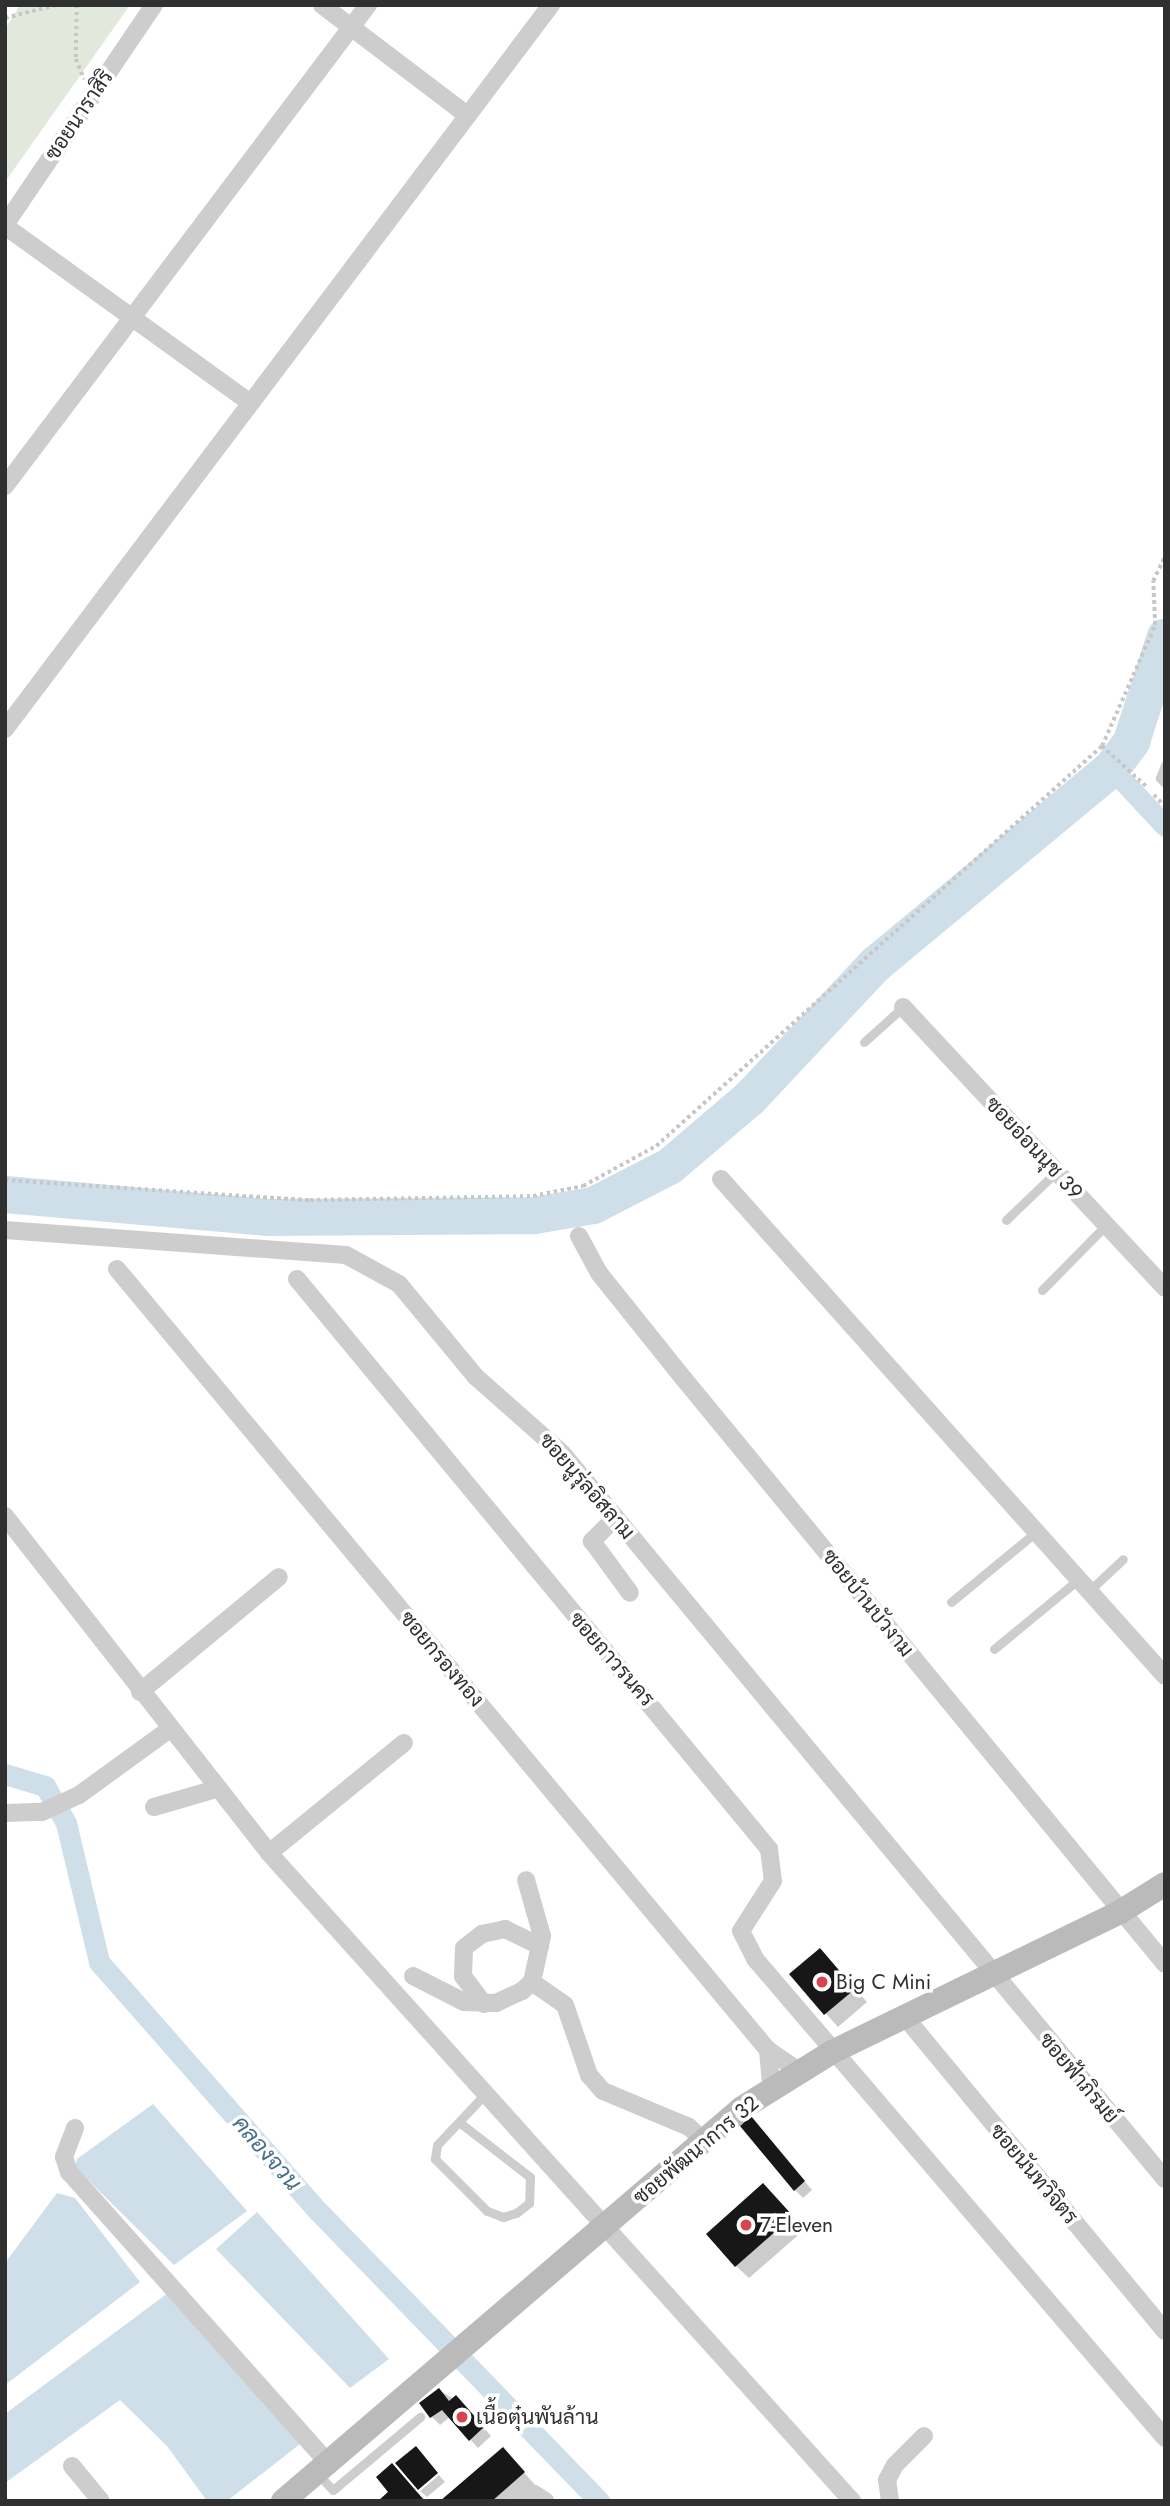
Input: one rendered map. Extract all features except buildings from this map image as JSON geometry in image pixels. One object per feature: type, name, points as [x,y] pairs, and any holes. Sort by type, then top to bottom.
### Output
[{"type":"street","name":"ซอยนาราสิริ","points":[[5,226],[154,5]]},
{"type":"street","points":[[322,5],[467,115]]},
{"type":"street","points":[[5,486],[368,5]]},
{"type":"street","points":[[5,729],[551,5]]},
{"type":"street","points":[[5,226],[249,402]]},
{"type":"street","name":"ซอยอ่อนนุช 39","points":[[903,1007],[1165,1288]]},
{"type":"street","points":[[721,1179],[1038,1530],[1165,1676]]},
{"type":"street","name":"ซอยนูรุ่ลอิสลาม","points":[[5,1230],[346,1255],[380,1270],[399,1284],[476,1377],[562,1452],[992,1977]]},
{"type":"street","name":"ซอยบ้านบัวงาม","points":[[579,1236],[599,1273],[1165,1964]]},
{"type":"street","name":"ซอยกรองทอง","points":[[117,1269],[768,2050],[801,2072]]},
{"type":"street","name":"ซอยถาวรนคร","points":[[297,1279],[741,1808],[776,1867],[743,1922],[746,1943],[832,2052]]},
{"type":"street","points":[[615,1518],[592,1541],[630,1593]]},
{"type":"street","points":[[9,1527],[269,1853],[603,2228],[852,2501]]},
{"type":"street","points":[[140,1692],[279,1577]]},
{"type":"street","points":[[5,1814],[42,1812],[68,1801],[170,1729]]},
{"type":"street","points":[[269,1853],[404,1743]]},
{"type":"street","points":[[154,1807],[216,1789]]},
{"type":"street","points":[[413,1976],[446,1996],[484,2004],[513,1997],[532,1982],[540,1946],[541,1923],[526,1880]]},
{"type":"street","name":"ซอยพัฒนาการ 32","points":[[283,2501],[321,2467],[419,2390],[603,2228],[771,2088],[832,2052],[992,1977],[1120,1912],[1165,1884]]},
{"type":"street","points":[[484,2004],[463,1976],[464,1948],[482,1934],[505,1929],[540,1946]]},
{"type":"street","name":"ซอยฟ้าภิรมย์","points":[[992,1977],[1165,2179]]},
{"type":"street","points":[[532,1982],[565,2006],[589,2075],[603,2091],[689,2127],[705,2142]]},
{"type":"street","name":"ซอยนันทวิจิตร","points":[[905,2017],[1165,2331]]},
{"type":"street","points":[[768,2050],[771,2088]]},
{"type":"street","points":[[832,2052],[1165,2438]]},
{"type":"street","points":[[75,2128],[64,2157],[69,2172],[321,2467]]},
{"type":"street","points":[[890,2501],[887,2480],[895,2465],[925,2436]]},
{"type":"street","points":[[72,2466],[101,2501]]},
{"type":"street","points":[[514,2501],[534,2494],[545,2501]]},
{"type":"lane","points":[[1165,765],[1160,778],[1165,783]]},
{"type":"lane","points":[[864,1042],[903,1007]]},
{"type":"lane","points":[[1006,1220],[1056,1172]]},
{"type":"lane","points":[[1042,1290],[1106,1225]]},
{"type":"lane","points":[[951,1602],[1038,1530]]},
{"type":"lane","points":[[995,1649],[1123,1559]]},
{"type":"lane","points":[[459,2122],[530,2177],[529,2203],[516,2213],[503,2217],[487,2211],[435,2159],[438,2145],[459,2122],[484,2095]]},
{"type":"lane","points":[[321,2467],[333,2490],[420,2417]]},
{"type":"path","points":[[5,18],[56,5]]},
{"type":"path","points":[[77,5],[76,60],[91,97]]},
{"type":"path","points":[[5,1180],[310,1200],[533,1196],[583,1186],[656,1146],[1102,746],[1155,625],[1153,582],[1165,556]]},
{"type":"path","points":[[1102,746],[1140,779]]},
{"type":"shaded area","points":[[20,5],[130,5],[5,182],[5,29]]},
{"type":"shaded area","points":[[153,2104],[247,2211],[174,2265],[75,2167],[77,2159]]},
{"type":"shaded area","points":[[57,2193],[75,2198],[140,2282],[5,2385],[5,2263]]},
{"type":"shaded area","points":[[257,2212],[389,2359],[350,2388],[216,2249]]},
{"type":"shaded area","points":[[168,2293],[300,2444],[227,2501],[207,2501],[167,2446],[120,2400],[5,2483],[5,2414]]},
{"type":"waterway","points":[[5,1194],[268,1217],[534,1215],[593,1205],[669,1166],[750,1097],[875,964],[1111,768],[1131,741],[1165,636]]},
{"type":"waterway","points":[[1111,768],[1165,826]]},
{"type":"waterway","name":"คลองจวน","points":[[5,1774],[45,1786],[66,1823],[99,1962],[318,2211],[599,2501]]},
{"type":"place","name":"Big C Mini","points":[[822,1982]]},
{"type":"place","name":"7-Eleven","points":[[746,2225]]},
{"type":"place","name":"เนื้อตุ๋นพันล้าน","points":[[462,2417]]}]
